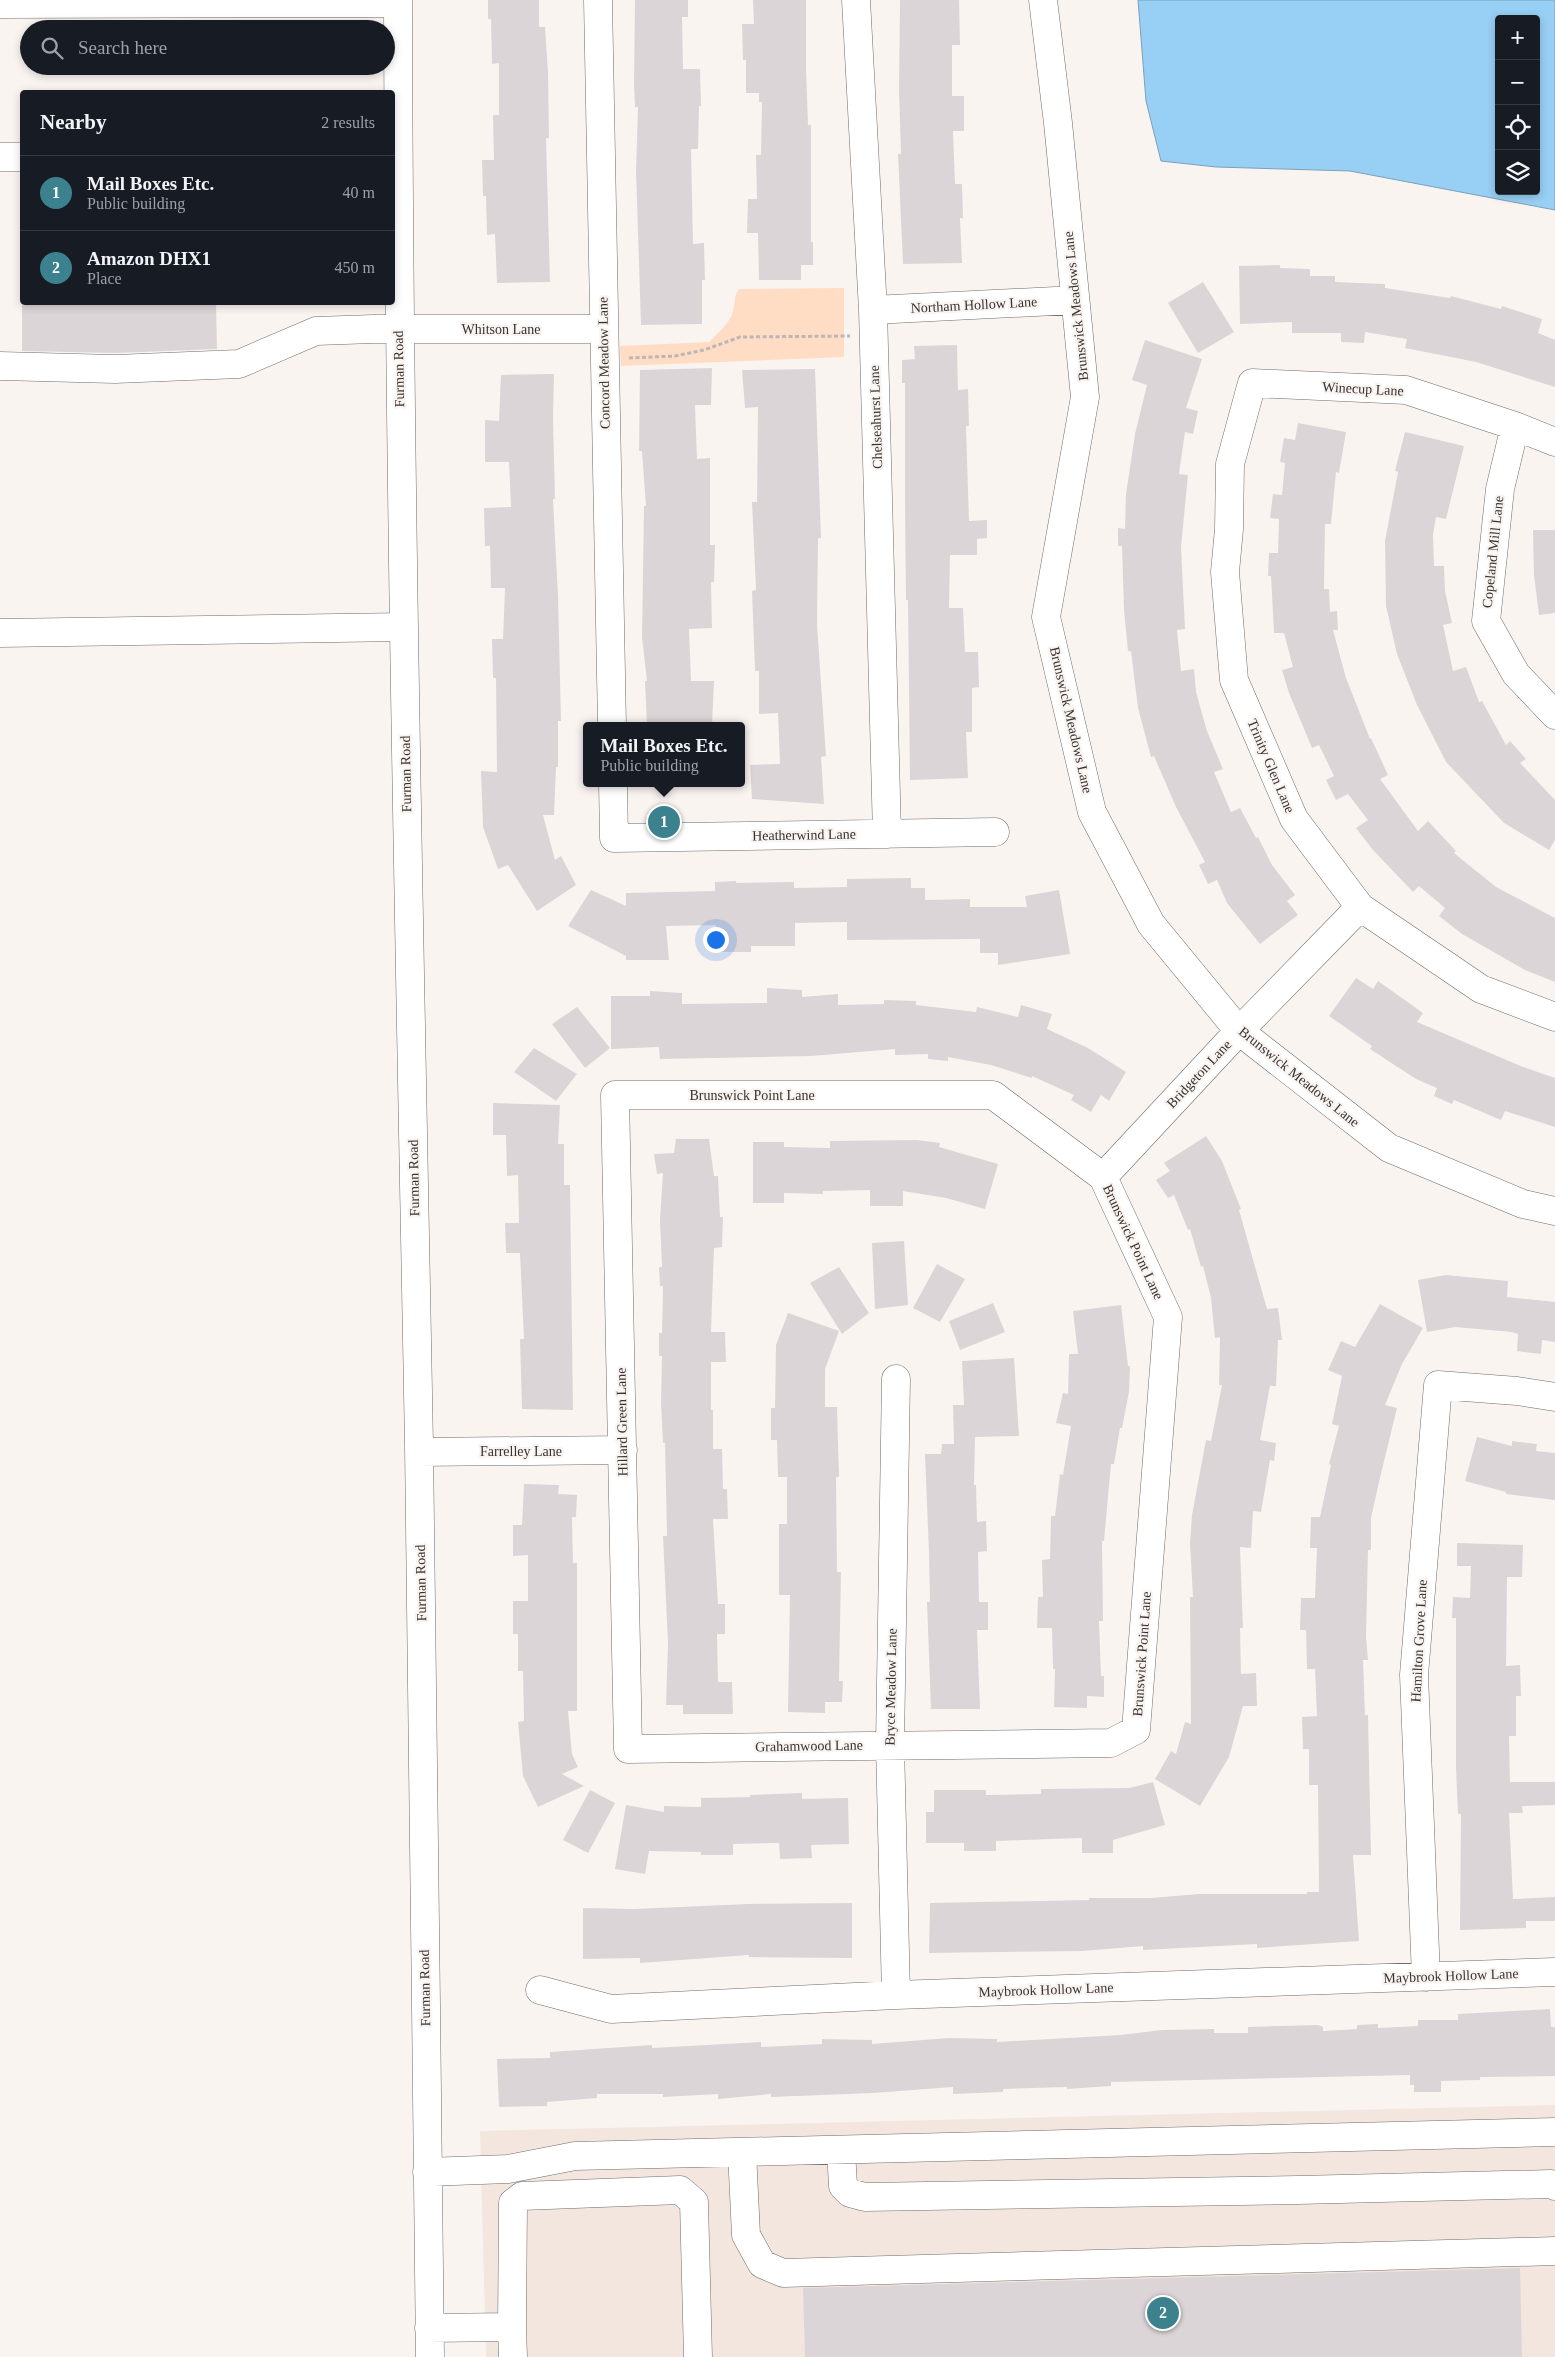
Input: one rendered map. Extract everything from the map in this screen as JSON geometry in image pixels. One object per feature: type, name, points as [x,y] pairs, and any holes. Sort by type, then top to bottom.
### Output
[{"type":"street","name":"Concord Meadow Lane","points":[[598,0],[612,722]]},
{"type":"street","name":"Chelseahurst Lane","points":[[856,0],[873,323],[887,834]]},
{"type":"street","name":"Brunswick Meadows Lane","points":[[1043,0],[1085,396],[1046,617],[1092,812],[1150,924],[1239,1031],[1389,1148],[1523,1204],[1555,1211]]},
{"type":"street","points":[[0,4],[398,1]]},
{"type":"street","name":"Furman Road","points":[[398,1],[395,151],[419,1452],[430,2357]]},
{"type":"street","points":[[0,157],[20,157]]},
{"type":"street","name":"Northam Hollow Lane","points":[[873,323],[1076,300]]},
{"type":"street","name":"Whitson Lane","points":[[0,366],[115,369],[239,364],[316,332],[399,329],[603,329]]},
{"type":"street","name":"Winecup Lane","points":[[1252,383],[1406,390],[1515,426],[1555,442]]},
{"type":"street","name":"Trinity Glen Lane","points":[[1252,383],[1230,464],[1229,529],[1225,572],[1234,680],[1294,819],[1360,907],[1481,989],[1555,1018]]},
{"type":"street","name":"Copeland Mill Lane","points":[[1515,426],[1500,489],[1486,621],[1516,674],[1555,715]]},
{"type":"street","points":[[0,633],[403,627]]},
{"type":"street","name":"Heatherwind Lane","points":[[613,787],[614,838],[995,832]]},
{"type":"street","name":"Bridgeton Lane","points":[[1103,1177],[1239,1031],[1360,907]]},
{"type":"street","name":"Brunswick Point Lane","points":[[615,1095],[993,1095],[1103,1177],[1168,1317],[1136,1730]]},
{"type":"street","name":"Hillard Green Lane","points":[[615,1095],[628,1749]]},
{"type":"street","name":"Bryce Meadow Lane","points":[[896,1379],[890,1744],[896,1995]]},
{"type":"street","name":"Hamilton Grove Lane","points":[[1426,1977],[1414,1675],[1438,1385],[1517,1391],[1555,1398]]},
{"type":"street","name":"Farrelley Lane","points":[[419,1452],[623,1450]]},
{"type":"street","name":"Grahamwood Lane","points":[[628,1749],[890,1744],[1111,1743],[1136,1730]]},
{"type":"street","name":"Maybrook Hollow Lane","points":[[540,1990],[611,2008],[896,1995],[1555,1972]]},
{"type":"street","points":[[427,2172],[508,2169],[575,2156],[1555,2132]]},
{"type":"street","points":[[841,2150],[844,2186],[850,2193],[865,2197],[1298,2190],[1461,2185],[1551,2184],[1555,2186]]},
{"type":"street","points":[[742,2152],[746,2235],[762,2264],[783,2273],[1555,2251]]},
{"type":"street","points":[[513,2357],[513,2203],[522,2196],[680,2190],[694,2202],[698,2357]]},
{"type":"street","points":[[429,2328],[512,2327]]},
{"type":"path","points":[[604,358],[675,356],[704,350],[740,338],[873,323]]},
{"type":"shaded area","points":[[844,288],[844,357],[621,366],[620,346],[709,342],[730,319],[739,289]]},
{"type":"shaded area","points":[[1555,2105],[1555,2357],[486,2357],[480,2131]]},
{"type":"water","points":[[1138,0],[1555,0],[1555,210],[1350,171],[1216,167],[1161,161],[1146,101]]},
{"type":"building","points":[[488,0],[539,0],[539,27],[545,27],[548,72],[549,138],[546,138],[550,282],[497,283],[495,234],[487,235],[486,196],[483,196],[482,160],[494,160],[493,115],[499,115],[499,63],[492,64],[491,19],[488,19]]},
{"type":"building","points":[[635,0],[688,0],[688,17],[682,17],[683,69],[700,69],[701,106],[699,106],[698,149],[691,149],[693,244],[704,243],[705,280],[702,280],[702,324],[641,325],[636,171],[638,107],[635,107],[634,83]]},
{"type":"building","points":[[753,0],[806,0],[806,67],[808,125],[811,125],[811,242],[813,242],[813,265],[801,265],[801,280],[759,280],[758,233],[747,233],[748,199],[757,199],[756,155],[761,155],[762,102],[759,102],[759,93],[746,93],[746,60],[743,60],[742,24],[754,24]]},
{"type":"building","points":[[900,0],[959,0],[960,45],[952,45],[952,96],[964,96],[964,131],[953,131],[955,184],[962,184],[963,218],[960,218],[962,263],[903,264],[898,154],[901,154],[899,90]]},
{"type":"building","points":[[1280,265],[1280,268],[1310,269],[1310,276],[1335,276],[1335,282],[1385,284],[1385,288],[1450,298],[1451,296],[1501,309],[1502,306],[1542,319],[1538,333],[1555,340],[1555,387],[1476,362],[1405,348],[1407,339],[1365,332],[1364,343],[1341,342],[1341,333],[1292,333],[1292,322],[1240,324],[1239,266]]},
{"type":"building","points":[[1203,282],[1234,332],[1198,353],[1168,303]]},
{"type":"building","points":[[22,305],[216,305],[217,349],[115,353],[22,351]]},
{"type":"building","points":[[1145,340],[1202,359],[1186,408],[1198,411],[1193,434],[1185,432],[1179,474],[1188,475],[1181,547],[1185,629],[1177,630],[1181,671],[1194,669],[1196,692],[1207,731],[1223,769],[1214,772],[1231,812],[1240,808],[1272,865],[1295,895],[1287,901],[1298,915],[1260,944],[1227,903],[1217,880],[1208,884],[1199,865],[1205,862],[1176,807],[1154,756],[1151,757],[1138,708],[1131,651],[1128,651],[1124,610],[1122,546],[1118,546],[1118,528],[1125,529],[1126,494],[1135,434],[1147,385],[1132,380]]},
{"type":"building","points":[[957,345],[958,390],[968,389],[969,426],[966,426],[969,521],[987,520],[987,538],[977,539],[977,555],[950,555],[949,608],[963,608],[965,652],[978,652],[979,687],[972,688],[972,732],[966,732],[968,778],[910,780],[908,600],[906,600],[905,383],[902,383],[902,360],[915,359],[914,346]]},
{"type":"building","points":[[712,368],[711,405],[695,405],[697,459],[710,458],[710,545],[715,545],[714,582],[711,582],[712,628],[689,629],[691,681],[714,681],[712,722],[647,722],[645,681],[647,681],[642,637],[644,506],[646,506],[642,451],[639,451],[640,370]]},
{"type":"building","points":[[815,369],[821,538],[818,538],[817,625],[826,756],[821,757],[824,804],[752,799],[750,765],[780,764],[778,713],[759,714],[759,671],[755,671],[752,591],[756,590],[752,502],[757,502],[758,407],[745,408],[742,370]]},
{"type":"building","points":[[554,374],[555,499],[553,499],[558,596],[561,721],[558,721],[558,767],[556,767],[554,815],[543,815],[555,860],[561,856],[576,885],[537,911],[508,865],[498,869],[483,827],[481,771],[497,772],[496,678],[493,678],[492,639],[503,639],[505,588],[491,588],[490,546],[485,546],[484,508],[511,507],[509,462],[485,462],[485,420],[499,421],[501,375]]},
{"type":"building","points":[[1298,423],[1346,432],[1339,473],[1336,472],[1331,524],[1325,524],[1324,589],[1329,589],[1330,612],[1337,611],[1338,630],[1333,630],[1346,678],[1370,739],[1388,775],[1380,779],[1418,831],[1428,821],[1456,851],[1454,853],[1496,887],[1555,918],[1555,982],[1525,970],[1462,934],[1439,916],[1445,908],[1419,886],[1413,892],[1373,850],[1356,828],[1368,820],[1348,794],[1336,800],[1326,780],[1334,776],[1319,745],[1312,748],[1289,693],[1282,670],[1293,667],[1284,633],[1274,633],[1271,576],[1268,576],[1269,553],[1278,553],[1279,519],[1270,518],[1273,494],[1282,495],[1285,463],[1280,462],[1284,438],[1295,440]]},
{"type":"building","points":[[1405,432],[1464,446],[1446,519],[1436,517],[1433,535],[1434,566],[1444,566],[1445,591],[1452,623],[1443,625],[1453,671],[1466,667],[1479,702],[1482,701],[1506,745],[1510,741],[1526,759],[1520,763],[1555,800],[1555,840],[1549,850],[1504,823],[1446,762],[1417,705],[1397,654],[1386,606],[1385,541],[1398,472],[1395,471]]},
{"type":"building","points":[[1533,530],[1555,530],[1555,613],[1539,615],[1534,575]]},
{"type":"building","points":[[911,878],[911,888],[925,888],[925,900],[970,899],[970,907],[1027,907],[1025,896],[1059,890],[1070,954],[998,965],[998,953],[980,953],[980,939],[847,940],[847,922],[795,923],[795,946],[751,946],[751,952],[716,952],[716,925],[666,926],[669,960],[626,960],[626,956],[568,926],[591,890],[626,906],[626,893],[715,891],[715,882],[794,882],[794,888],[847,887],[847,879]]},
{"type":"building","points":[[1356,978],[1373,989],[1378,981],[1423,1013],[1417,1022],[1523,1067],[1555,1078],[1555,1127],[1505,1111],[1501,1120],[1454,1100],[1452,1104],[1434,1096],[1437,1088],[1416,1079],[1370,1049],[1372,1046],[1329,1016]]},
{"type":"building","points":[[767,988],[802,990],[802,997],[838,994],[838,1005],[884,1004],[884,1000],[916,1001],[916,1005],[976,1012],[977,1007],[1018,1017],[1021,1005],[1052,1014],[1047,1029],[1088,1048],[1126,1072],[1109,1101],[1101,1095],[1091,1112],[1071,1100],[1074,1095],[1032,1076],[1032,1078],[991,1065],[948,1057],[948,1061],[928,1059],[928,1054],[895,1055],[895,1049],[811,1056],[660,1059],[659,1047],[611,1049],[611,996],[650,996],[650,991],[682,993],[682,1004],[767,1003]]},
{"type":"building","points":[[577,1007],[610,1048],[585,1068],[552,1024]]},
{"type":"building","points":[[534,1048],[577,1074],[556,1101],[514,1072]]},
{"type":"building","points":[[493,1103],[560,1105],[558,1144],[564,1144],[564,1185],[570,1185],[573,1410],[522,1409],[520,1339],[524,1339],[520,1253],[506,1253],[505,1223],[519,1223],[518,1175],[507,1176],[506,1135],[493,1135]]},
{"type":"building","points":[[1206,1136],[1222,1161],[1241,1209],[1239,1210],[1267,1309],[1278,1308],[1282,1340],[1278,1340],[1276,1386],[1270,1386],[1260,1440],[1276,1443],[1274,1461],[1270,1460],[1261,1512],[1253,1511],[1251,1548],[1240,1547],[1243,1628],[1240,1628],[1241,1674],[1256,1673],[1257,1706],[1243,1706],[1229,1757],[1200,1806],[1155,1779],[1171,1751],[1176,1754],[1185,1722],[1191,1724],[1190,1597],[1193,1597],[1190,1544],[1192,1515],[1206,1440],[1211,1441],[1222,1385],[1219,1385],[1220,1337],[1215,1338],[1211,1298],[1203,1266],[1201,1267],[1190,1229],[1188,1230],[1174,1195],[1168,1198],[1156,1180],[1170,1171],[1164,1163]]},
{"type":"building","points":[[676,1139],[709,1139],[714,1176],[718,1176],[720,1217],[723,1217],[722,1247],[714,1248],[711,1332],[725,1332],[726,1362],[711,1362],[711,1410],[713,1410],[713,1449],[722,1449],[723,1489],[727,1489],[728,1519],[713,1519],[718,1604],[725,1604],[725,1634],[717,1634],[718,1682],[732,1682],[733,1714],[683,1714],[683,1705],[666,1705],[668,1644],[663,1536],[667,1536],[665,1443],[663,1443],[661,1403],[662,1356],[659,1356],[659,1333],[662,1333],[663,1286],[660,1286],[659,1267],[662,1267],[660,1220],[663,1173],[657,1174],[654,1154],[674,1153]]},
{"type":"building","points":[[917,1140],[940,1143],[939,1147],[998,1164],[985,1209],[946,1198],[903,1191],[903,1206],[870,1206],[870,1190],[823,1191],[823,1194],[784,1193],[784,1203],[753,1203],[753,1142],[784,1142],[784,1147],[830,1148],[830,1141]]},
{"type":"building","points":[[904,1241],[908,1305],[875,1309],[872,1243]]},
{"type":"building","points":[[937,1264],[965,1279],[940,1322],[913,1308]]},
{"type":"building","points":[[839,1267],[869,1313],[842,1334],[810,1283]]},
{"type":"building","points":[[1446,1275],[1508,1281],[1507,1297],[1555,1302],[1555,1342],[1542,1340],[1541,1354],[1517,1351],[1518,1334],[1512,1332],[1455,1327],[1427,1332],[1418,1280]]},
{"type":"building","points":[[993,1303],[1005,1332],[960,1350],[949,1321]]},
{"type":"building","points":[[1380,1304],[1423,1328],[1402,1364],[1385,1405],[1397,1408],[1371,1518],[1371,1550],[1368,1550],[1366,1637],[1368,1660],[1363,1660],[1365,1715],[1368,1715],[1371,1855],[1353,1855],[1359,1941],[1257,1948],[1257,1944],[1143,1950],[1143,1946],[1082,1951],[929,1953],[930,1903],[1151,1898],[1199,1894],[1307,1894],[1307,1892],[1319,1892],[1318,1785],[1309,1785],[1309,1749],[1303,1749],[1302,1717],[1317,1716],[1315,1669],[1307,1669],[1306,1630],[1300,1630],[1301,1598],[1315,1598],[1317,1548],[1310,1548],[1311,1517],[1320,1517],[1331,1465],[1329,1464],[1339,1426],[1332,1424],[1342,1376],[1328,1370],[1341,1341],[1355,1347]]},
{"type":"building","points":[[1121,1305],[1128,1366],[1130,1366],[1129,1392],[1114,1464],[1111,1464],[1104,1541],[1102,1541],[1103,1621],[1099,1621],[1101,1676],[1104,1676],[1104,1697],[1087,1696],[1087,1708],[1054,1707],[1055,1669],[1053,1669],[1052,1628],[1037,1628],[1038,1597],[1043,1597],[1042,1560],[1050,1559],[1051,1516],[1055,1516],[1060,1474],[1063,1475],[1071,1426],[1056,1423],[1063,1393],[1068,1394],[1069,1354],[1078,1354],[1073,1311]]},
{"type":"building","points":[[788,1313],[839,1331],[825,1369],[825,1407],[837,1407],[839,1477],[836,1477],[837,1572],[841,1572],[839,1681],[843,1681],[842,1702],[825,1702],[825,1713],[788,1712],[790,1595],[779,1595],[779,1524],[787,1524],[787,1477],[778,1477],[777,1440],[771,1440],[771,1408],[775,1408],[776,1345]]},
{"type":"building","points":[[1014,1358],[1019,1436],[975,1437],[974,1485],[976,1485],[977,1522],[986,1521],[987,1551],[978,1552],[979,1602],[988,1602],[988,1630],[977,1630],[980,1709],[931,1709],[927,1602],[930,1602],[929,1553],[925,1454],[941,1454],[942,1444],[954,1444],[953,1405],[964,1405],[962,1361]]},
{"type":"building","points":[[1477,1437],[1512,1446],[1512,1441],[1537,1444],[1536,1451],[1555,1453],[1555,1500],[1506,1494],[1506,1492],[1465,1481]]},
{"type":"building","points":[[524,1484],[559,1485],[558,1494],[577,1495],[576,1517],[572,1517],[573,1563],[577,1563],[577,1711],[568,1711],[572,1754],[578,1767],[562,1774],[584,1786],[538,1807],[523,1776],[518,1722],[524,1721],[523,1671],[518,1671],[518,1634],[513,1634],[513,1601],[528,1601],[528,1555],[513,1556],[513,1525],[522,1525]]},
{"type":"building","points":[[1457,1543],[1523,1545],[1522,1577],[1507,1577],[1506,1666],[1520,1665],[1521,1696],[1516,1696],[1516,1736],[1509,1736],[1510,1782],[1555,1782],[1555,1805],[1522,1806],[1523,1813],[1509,1813],[1513,1899],[1555,1897],[1555,1921],[1526,1921],[1526,1928],[1460,1930],[1461,1814],[1458,1814],[1456,1768],[1456,1618],[1452,1618],[1453,1597],[1470,1598],[1471,1566],[1457,1566]]},
{"type":"building","points":[[1153,1782],[1165,1825],[1113,1840],[1113,1853],[1082,1853],[1082,1838],[996,1841],[996,1851],[964,1851],[964,1843],[926,1843],[926,1812],[934,1812],[934,1790],[986,1790],[986,1795],[1041,1794],[1041,1789],[1129,1788]]},
{"type":"building","points":[[590,1790],[615,1803],[588,1853],[563,1840]]},
{"type":"building","points":[[802,1793],[802,1799],[848,1798],[849,1844],[811,1845],[812,1858],[780,1859],[779,1843],[733,1844],[733,1855],[701,1855],[701,1852],[649,1851],[645,1874],[615,1869],[626,1805],[664,1812],[664,1806],[701,1807],[701,1798]]},
{"type":"building","points":[[852,1903],[852,1958],[749,1957],[749,1955],[640,1963],[640,1958],[583,1959],[583,1908],[634,1909],[748,1904]]},
{"type":"building","points":[[1550,2009],[1551,2027],[1555,2027],[1555,2076],[1480,2077],[1480,2080],[1441,2081],[1441,2092],[1414,2092],[1414,2085],[1410,2085],[1410,2075],[1111,2082],[1111,2086],[1067,2089],[1067,2087],[1003,2089],[1003,2092],[953,2094],[953,2087],[873,2093],[771,2097],[771,2094],[718,2099],[718,2094],[663,2097],[663,2094],[597,2094],[597,2098],[547,2102],[547,2106],[499,2107],[497,2059],[550,2058],[550,2052],[652,2045],[652,2048],[761,2042],[761,2047],[822,2044],[822,2039],[872,2040],[872,2044],[949,2038],[997,2039],[997,2042],[1120,2035],[1162,2030],[1214,2029],[1214,2033],[1248,2033],[1248,2027],[1318,2025],[1323,2027],[1323,2031],[1357,2029],[1357,2025],[1378,2024],[1378,2028],[1418,2026],[1418,2020],[1458,2020],[1458,2014]]},
{"type":"building","points":[[1520,2268],[1522,2357],[805,2357],[803,2288]]},
{"type":"place","name":"Mail Boxes Etc.","points":[[664,822]]},
{"type":"place","name":"Amazon DHX1","points":[[1163,2313]]}]
